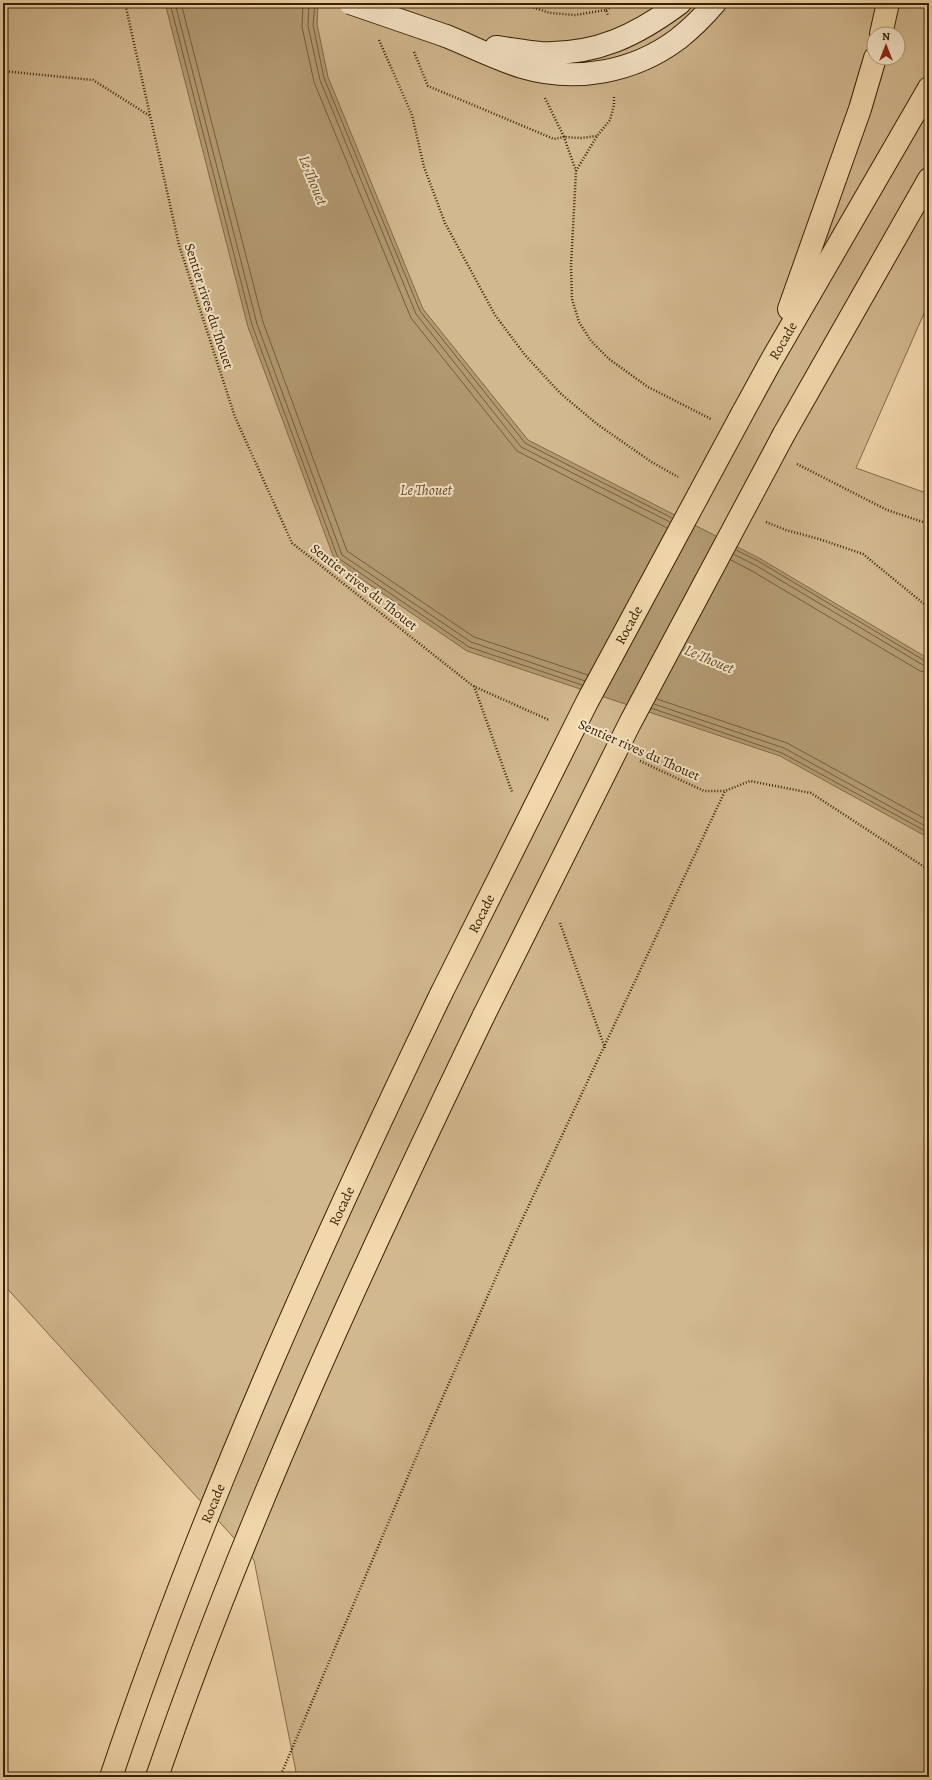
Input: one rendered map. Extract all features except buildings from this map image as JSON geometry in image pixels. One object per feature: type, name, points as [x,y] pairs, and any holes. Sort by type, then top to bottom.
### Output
[{"type":"highway","points":[[883,26],[888,3]]},
{"type":"highway","points":[[771,361],[860,109],[873,66]]},
{"type":"highway","name":"Rocade","points":[[111,1777],[189,1564],[247,1423],[363,1158],[441,994],[587,702],[742,414],[771,361],[929,88]]},
{"type":"highway","points":[[157,1777],[230,1581],[298,1417],[368,1258],[484,1015],[630,723],[784,434],[929,179]]},
{"type":"main road","points":[[350,3],[455,39],[522,67],[555,73],[573,74],[609,71],[633,64],[678,39],[698,22],[715,3]]},
{"type":"main road","points":[[455,39],[541,53],[594,48],[625,38],[664,15],[680,3]]},
{"type":"path","name":"Sentier rives du Thouet","points":[[125,3],[179,245],[234,417],[292,543],[473,686],[553,722]]},
{"type":"path","points":[[606,10],[617,3]]},
{"type":"path","points":[[378,37],[412,115],[424,167],[445,223],[495,315],[525,355],[560,393],[597,424],[650,461],[682,480]]},
{"type":"path","points":[[412,47],[428,86],[554,139],[564,137],[581,138],[597,136]]},
{"type":"path","points":[[522,67],[540,88],[564,137],[576,171],[571,266],[572,299],[579,322],[591,341],[609,359],[648,387],[711,420]]},
{"type":"path","points":[[3,71],[93,80],[151,117]]},
{"type":"path","points":[[796,463],[887,510],[929,524]]},
{"type":"path","points":[[764,521],[786,530],[819,539],[863,554],[929,608]]},
{"type":"path","name":"Sentier rives du Thouet","points":[[639,761],[704,791],[725,791],[750,781],[811,793],[929,870]]},
{"type":"path","points":[[280,1777],[418,1453],[513,1239],[725,791]]},
{"type":"shaded area","points":[[3,3],[929,3],[929,302],[856,468],[929,494],[929,1777],[297,1777],[254,1560],[3,1284]]},
{"type":"water","name":"Le Thouet","points":[[165,3],[318,3],[317,24],[328,77],[423,309],[528,440],[759,558],[929,659],[929,838],[780,756],[467,651],[335,561],[248,327]]}]
